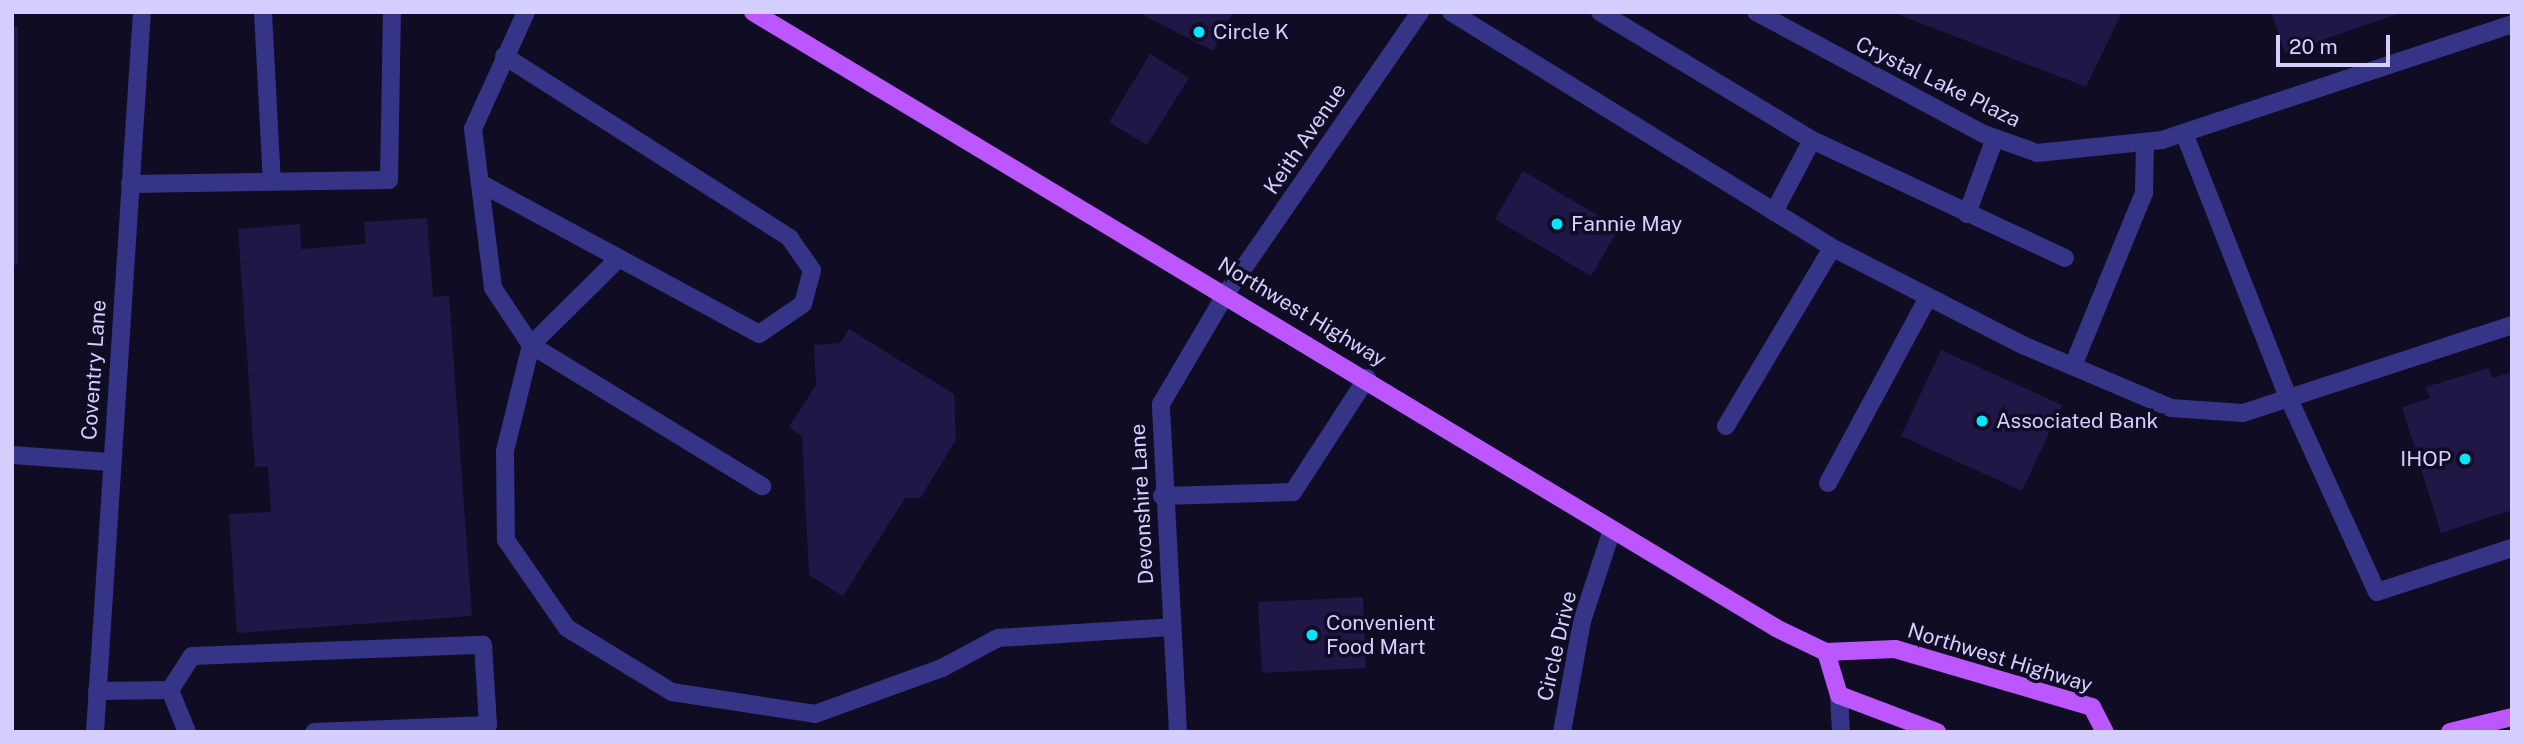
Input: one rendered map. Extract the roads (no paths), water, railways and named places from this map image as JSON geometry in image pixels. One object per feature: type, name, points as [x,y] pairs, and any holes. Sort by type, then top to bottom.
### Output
[{"type":"main road","name":"Northwest Highway","points":[[753,12],[1227,292],[1612,530],[1826,652],[1895,649],[2092,707],[2105,732]]},
{"type":"main road","points":[[1826,652],[1839,695],[1937,732]]},
{"type":"main road","points":[[2451,732],[2512,717]]},
{"type":"street","name":"Coventry Lane","points":[[95,732],[110,462],[142,12]]},
{"type":"street","points":[[263,12],[272,182]]},
{"type":"street","points":[[130,184],[389,180],[392,12]]},
{"type":"street","points":[[526,12],[473,129],[493,288],[531,345],[762,486]]},
{"type":"street","name":"Keith Avenue","points":[[1227,292],[1420,12]]},
{"type":"street","points":[[1451,12],[1832,248],[2073,366],[2171,408],[2243,413],[2512,325]]},
{"type":"street","points":[[1600,12],[1812,140],[2065,258]]},
{"type":"street","name":"Crystal Lake Plaza","points":[[1756,12],[1995,138],[2037,153],[2145,143],[2184,133],[2512,24]]},
{"type":"street","points":[[480,183],[759,334],[803,304],[812,270],[790,238],[504,56]]},
{"type":"street","points":[[2184,133],[2289,399],[2377,592],[2512,548]]},
{"type":"street","points":[[1967,214],[1995,138]]},
{"type":"street","points":[[1774,212],[1812,140]]},
{"type":"street","points":[[2073,366],[2144,193],[2145,143]]},
{"type":"street","points":[[1726,426],[1832,248]]},
{"type":"street","points":[[619,258],[531,345],[505,452],[506,540],[567,628],[672,692],[815,714],[942,668],[998,638],[1171,627]]},
{"type":"street","name":"Devonshire Lane","points":[[1178,732],[1162,496],[1161,404],[1227,292]]},
{"type":"street","points":[[1828,483],[1928,297]]},
{"type":"street","points":[[1162,496],[1293,492],[1367,378]]},
{"type":"street","points":[[12,455],[110,462]]},
{"type":"street","name":"Circle Drive","points":[[1562,732],[1581,621],[1612,530]]},
{"type":"street","points":[[170,690],[192,656],[483,645],[488,725],[314,732]]},
{"type":"street","points":[[97,691],[170,690]]},
{"type":"street","points":[[170,690],[187,732]]},
{"type":"street","points":[[1839,695],[1841,732]]},
{"type":"place","name":"Circle K","points":[[1199,32]]},
{"type":"place","name":"Fannie May","points":[[1557,224]]},
{"type":"place","name":"Associated Bank","points":[[1982,421]]},
{"type":"place","name":"IHOP","points":[[2465,459]]},
{"type":"place","name":"Convenient Food Mart","points":[[1312,635]]}]
